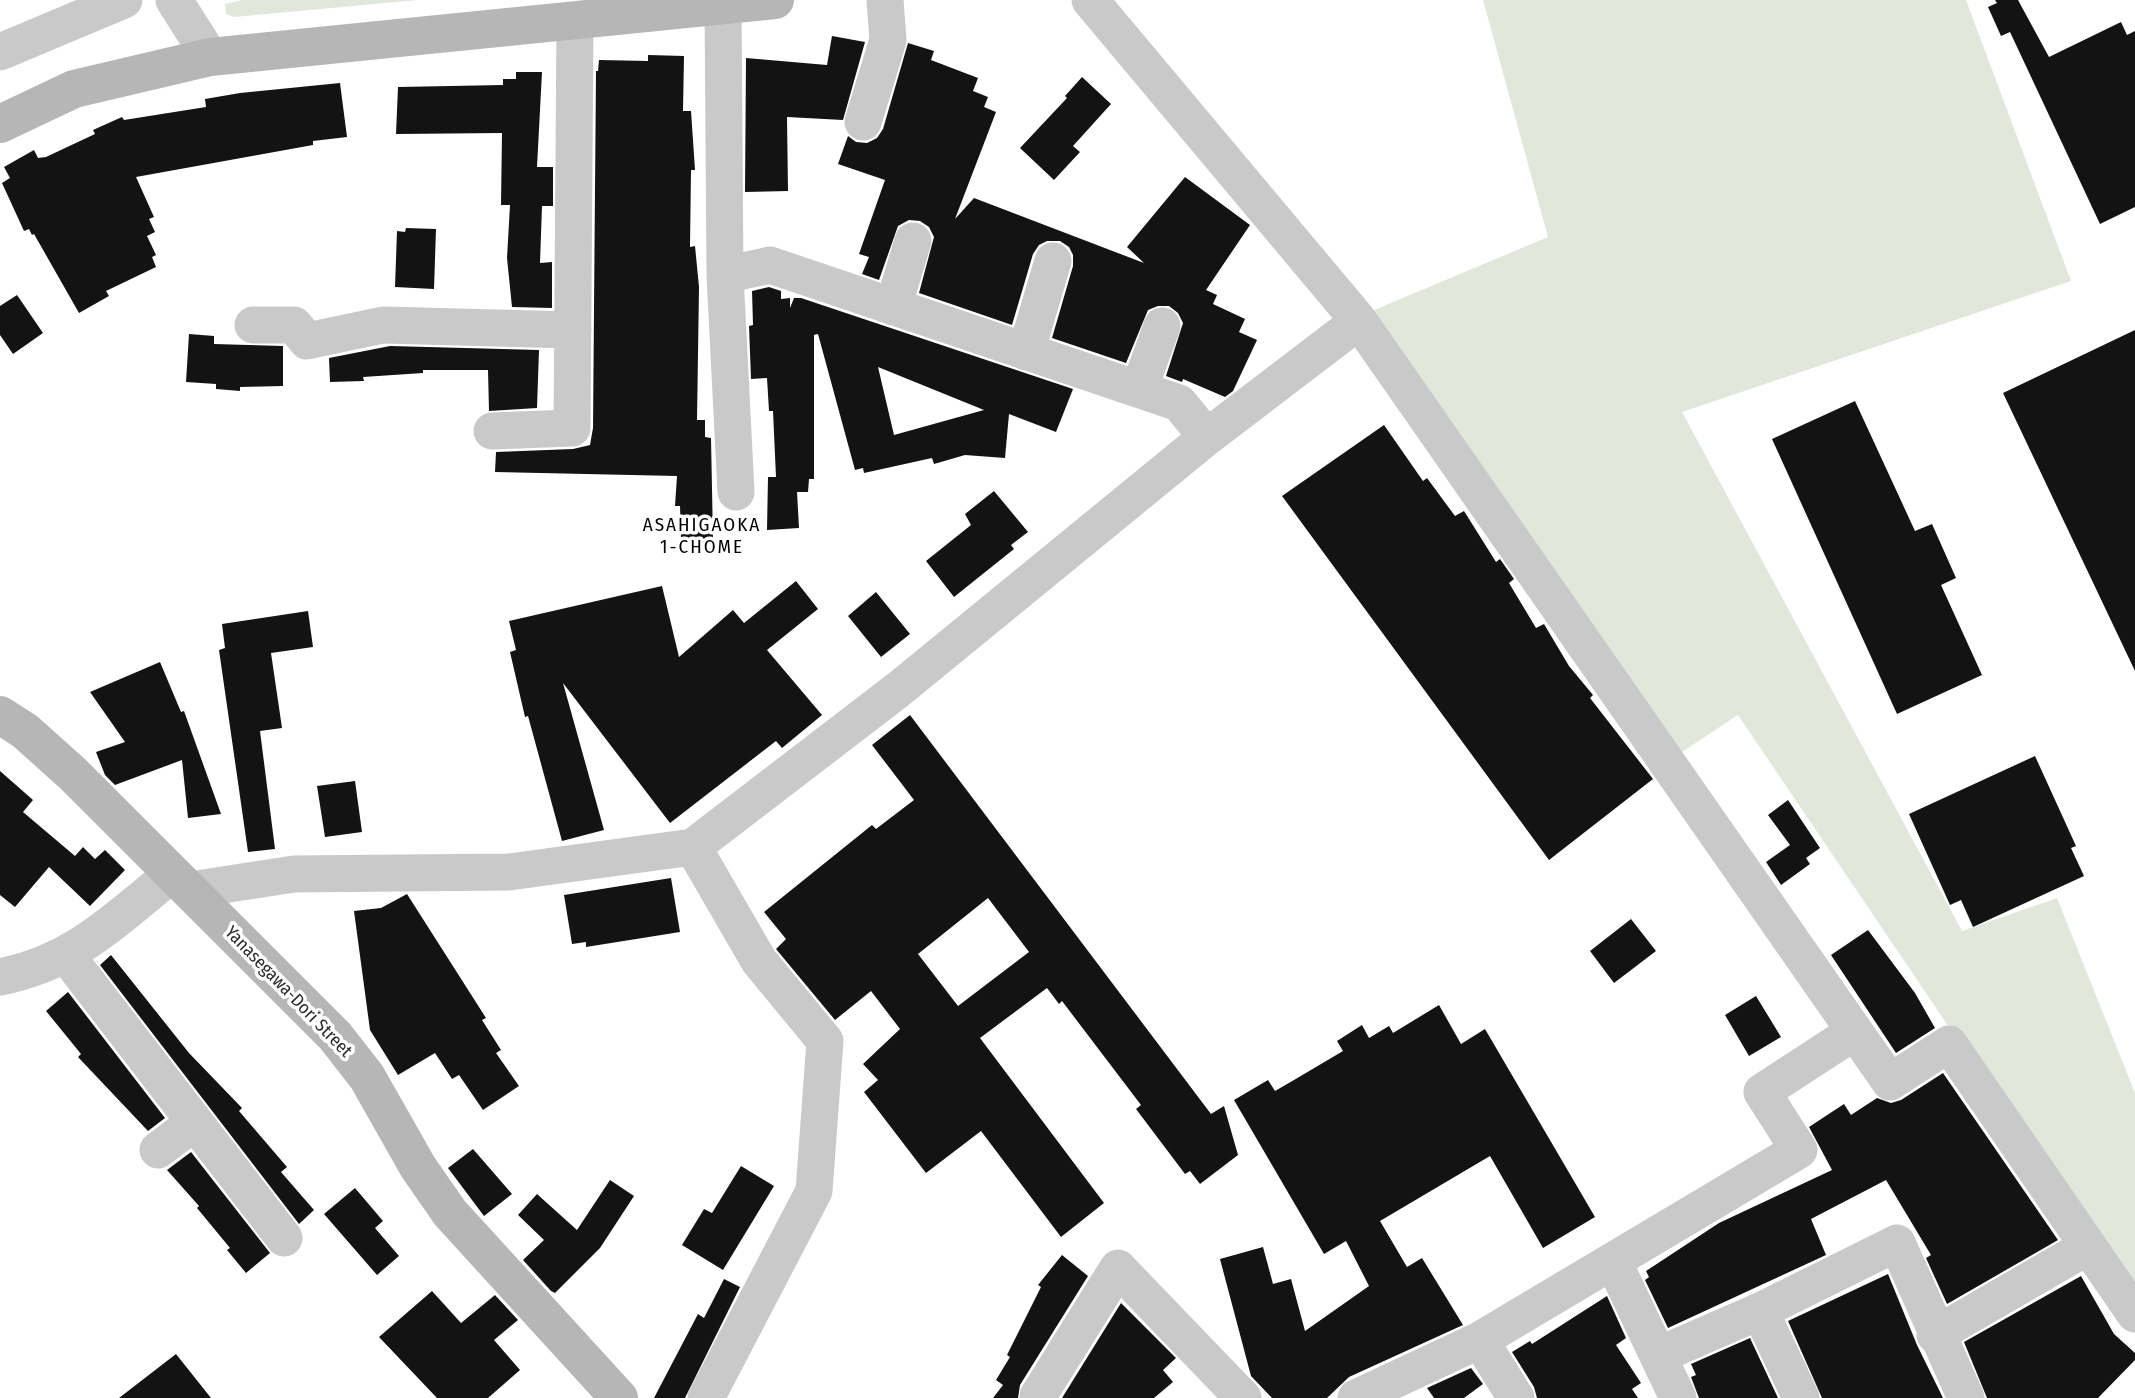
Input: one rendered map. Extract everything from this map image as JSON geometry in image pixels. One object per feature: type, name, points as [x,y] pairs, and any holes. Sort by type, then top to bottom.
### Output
[{"type":"street","points":[[0,52],[124,0]]},
{"type":"street","points":[[174,0],[210,57]]},
{"type":"street","points":[[0,124],[74,89],[210,57],[775,0]]},
{"type":"street","points":[[863,122],[888,40],[885,0]]},
{"type":"street","points":[[1090,0],[1359,321],[1890,1082],[1949,1044],[2135,1314]]},
{"type":"street","points":[[723,5],[725,275],[736,492]]},
{"type":"street","points":[[492,431],[572,428],[575,20]]},
{"type":"street","points":[[893,307],[913,241]]},
{"type":"street","points":[[1026,352],[1053,261]]},
{"type":"street","points":[[725,275],[770,265],[1139,389],[1179,403],[1207,437]]},
{"type":"street","points":[[0,977],[25,972],[67,956],[181,882],[294,874],[509,872],[693,847],[960,641],[1207,437],[1359,321]]},
{"type":"street","points":[[253,325],[294,325],[307,341],[383,325],[573,330]]},
{"type":"street","points":[[1139,389],[1162,326]]},
{"type":"street","name":"Yanasegawa-Dori Street","points":[[0,715],[25,731],[73,774],[335,1036],[367,1077],[418,1167],[450,1213],[619,1398]]},
{"type":"street","points":[[693,847],[759,961],[825,1041],[814,1191],[706,1398]]},
{"type":"street","points":[[67,956],[284,1238]]},
{"type":"street","points":[[1356,1398],[1480,1340],[1614,1263],[1800,1150],[1762,1092],[1854,1032]]},
{"type":"street","points":[[158,1150],[194,1123]]},
{"type":"street","points":[[1659,1355],[1760,1311],[1897,1243],[1966,1398]]},
{"type":"street","points":[[1936,1335],[2087,1247]]},
{"type":"street","points":[[1614,1263],[1678,1398]]},
{"type":"street","points":[[1040,1398],[1038,1396],[1118,1268],[1242,1398]]},
{"type":"street","points":[[1760,1311],[1801,1398]]},
{"type":"street","points":[[1480,1340],[1516,1398]]},
{"type":"shaded area","points":[[242,0],[418,0],[234,17],[226,14],[225,4]]},
{"type":"shaded area","points":[[1483,0],[1966,0],[2071,281],[1682,412],[1962,931],[2057,898],[2135,1093],[2135,1296],[1738,715],[1670,760],[1367,313],[1548,237]]},
{"type":"building","points":[[1995,0],[2018,0],[2049,57],[2121,22],[2127,35],[2135,31],[2135,207],[2100,224],[2010,32],[2001,36],[1988,7],[1997,3]]},
{"type":"building","points":[[832,36],[865,42],[843,120],[787,117],[788,191],[745,192],[746,58],[827,65]]},
{"type":"building","points":[[908,43],[934,51],[931,60],[978,78],[973,91],[988,97],[984,107],[996,112],[955,219],[974,198],[1144,263],[1127,247],[1185,177],[1250,225],[1206,290],[1217,295],[1213,304],[1245,319],[1239,332],[1257,340],[1233,391],[1225,397],[1183,379],[1182,382],[1166,376],[1183,323],[1178,313],[1169,306],[1148,310],[1126,363],[1052,338],[1073,266],[1073,255],[1069,247],[1060,241],[1047,241],[1039,245],[1033,254],[1012,325],[919,293],[934,237],[929,227],[920,221],[909,220],[898,226],[879,280],[862,274],[869,257],[859,254],[885,180],[838,164],[848,136],[856,142],[867,143],[877,138],[883,129]]},
{"type":"building","points":[[648,55],[684,56],[683,111],[691,111],[695,170],[691,170],[690,247],[695,246],[699,287],[697,420],[705,420],[705,437],[711,438],[713,539],[681,539],[680,506],[675,506],[677,476],[495,472],[496,452],[573,449],[590,445],[593,428],[596,71],[599,60],[648,61]]},
{"type":"building","points":[[516,72],[542,72],[537,167],[553,167],[553,206],[542,206],[540,263],[552,262],[552,308],[512,307],[507,258],[510,205],[501,205],[502,133],[396,134],[398,87],[503,85],[503,79],[516,79]]},
{"type":"building","points":[[1082,77],[1111,104],[1073,146],[1080,152],[1054,180],[1020,148],[1067,98],[1065,96]]},
{"type":"building","points":[[340,83],[347,137],[313,141],[313,145],[136,177],[154,217],[149,219],[155,232],[147,236],[156,255],[152,257],[156,267],[106,291],[109,296],[79,313],[34,234],[32,235],[29,229],[24,231],[2,183],[10,178],[4,167],[34,150],[38,158],[46,157],[95,134],[93,130],[122,117],[124,120],[206,107],[205,99],[240,93]]},
{"type":"building","points":[[406,228],[436,229],[434,289],[395,287],[397,231],[405,232]]},
{"type":"building","points":[[769,287],[781,291],[781,299],[790,298],[790,308],[794,298],[801,298],[1073,389],[1056,432],[1009,414],[1005,458],[965,455],[934,464],[932,458],[864,473],[863,468],[855,470],[818,334],[814,335],[814,479],[809,479],[808,492],[797,492],[799,528],[767,530],[768,477],[776,477],[773,411],[769,411],[767,378],[751,379],[749,326],[753,325],[752,291]],"holes":[[[878,367],[984,410],[894,435]]]},
{"type":"building","points":[[17,295],[43,333],[13,354],[0,335],[0,306]]},
{"type":"building","points":[[2135,330],[2135,671],[2003,393]]},
{"type":"building","points":[[189,334],[214,336],[214,344],[283,346],[283,386],[240,387],[240,391],[216,389],[216,384],[186,382]]},
{"type":"building","points":[[390,346],[539,350],[537,408],[489,411],[488,370],[423,370],[423,373],[363,377],[364,381],[330,382],[329,358]]},
{"type":"building","points":[[1855,401],[1915,531],[1932,524],[1956,578],[1941,585],[1982,675],[1897,714],[1772,439]]},
{"type":"building","points":[[1384,425],[1423,481],[1427,478],[1455,516],[1464,511],[1496,562],[1500,559],[1514,579],[1509,583],[1536,628],[1544,624],[1569,666],[1593,695],[1590,698],[1653,779],[1549,860],[1282,496]]},
{"type":"building","points":[[994,491],[1028,532],[1011,545],[1014,549],[954,597],[926,561],[971,525],[965,514]]},
{"type":"building","points":[[796,581],[818,609],[767,650],[822,715],[782,748],[776,741],[670,823],[563,683],[604,830],[562,841],[528,716],[525,717],[510,652],[516,650],[509,621],[662,586],[679,657],[733,610],[744,623]]},
{"type":"building","points":[[876,592],[910,634],[881,657],[848,616]]},
{"type":"building","points":[[308,611],[313,647],[271,653],[282,728],[260,731],[275,849],[248,852],[219,650],[225,648],[222,624]]},
{"type":"building","points":[[160,662],[181,712],[184,711],[221,814],[188,818],[182,760],[115,785],[105,775],[96,752],[125,742],[90,692]]},
{"type":"building","points":[[910,715],[1211,1114],[1224,1106],[1238,1155],[1200,1184],[1190,1171],[1185,1174],[1136,1109],[1141,1105],[1062,1001],[1059,1004],[1047,988],[980,1038],[1104,1203],[1061,1237],[981,1131],[926,1173],[864,1092],[878,1080],[863,1064],[900,1029],[871,991],[835,1020],[776,949],[786,939],[764,912],[872,825],[876,829],[914,800],[872,745]],"holes":[[[988,898],[1029,952],[958,1006],[918,954]]]},
{"type":"building","points":[[2035,756],[2076,846],[2071,848],[2084,876],[1973,927],[1961,900],[1950,905],[1909,814]]},
{"type":"building","points":[[0,771],[33,800],[23,812],[75,856],[83,847],[95,859],[105,850],[125,870],[90,906],[49,867],[15,907],[0,895]]},
{"type":"building","points":[[355,781],[362,832],[325,837],[317,786]]},
{"type":"building","points":[[1788,800],[1820,848],[1806,858],[1810,864],[1781,885],[1766,862],[1790,845],[1768,815]]},
{"type":"building","points":[[671,878],[680,932],[586,947],[586,942],[572,944],[564,895]]},
{"type":"building","points":[[407,894],[486,1018],[482,1020],[501,1050],[496,1053],[519,1086],[483,1110],[459,1075],[452,1079],[435,1053],[398,1075],[370,1030],[354,911],[381,908]]},
{"type":"building","points":[[1631,919],[1656,951],[1614,983],[1590,951]]},
{"type":"building","points":[[1868,930],[1915,993],[1935,1028],[1896,1053],[1831,955]]},
{"type":"building","points":[[111,955],[189,1053],[242,1108],[239,1111],[287,1167],[281,1172],[314,1210],[299,1224],[100,965]]},
{"type":"building","points":[[68,992],[165,1118],[148,1131],[78,1057],[81,1054],[46,1011]]},
{"type":"building","points":[[1756,996],[1781,1037],[1749,1056],[1725,1015]]},
{"type":"building","points":[[1439,1005],[1461,1044],[1485,1029],[1595,1217],[1543,1248],[1490,1156],[1380,1221],[1407,1267],[1422,1258],[1463,1325],[1349,1377],[1327,1398],[1272,1398],[1251,1376],[1220,1259],[1263,1247],[1273,1284],[1291,1279],[1305,1331],[1369,1286],[1346,1241],[1324,1254],[1234,1100],[1268,1080],[1275,1091],[1294,1080],[1343,1051],[1337,1041],[1362,1025],[1369,1038],[1389,1026],[1393,1033]]},
{"type":"building","points":[[1943,1073],[2058,1240],[1947,1304],[1926,1258],[1931,1255],[1886,1180],[1811,1219],[1826,1255],[1668,1328],[1645,1280],[1649,1277],[1646,1271],[1719,1223],[1832,1170],[1809,1127],[1844,1104],[1851,1115],[1877,1098],[1891,1103],[1901,1100]]},
{"type":"building","points":[[473,1149],[512,1194],[484,1216],[448,1168]]},
{"type":"building","points":[[191,1152],[270,1253],[246,1273],[227,1250],[230,1248],[197,1208],[199,1206],[167,1170]]},
{"type":"building","points":[[741,1166],[774,1186],[723,1270],[682,1245],[704,1209],[712,1213]]},
{"type":"building","points":[[610,1180],[634,1196],[600,1248],[555,1293],[551,1291],[523,1260],[544,1240],[518,1215],[537,1194],[577,1230]]},
{"type":"building","points":[[355,1188],[383,1221],[375,1228],[399,1256],[377,1275],[324,1214]]},
{"type":"building","points":[[1062,1255],[1088,1276],[1020,1385],[1018,1398],[993,1398],[1003,1385],[996,1380],[1010,1357],[1007,1355],[1041,1287],[1038,1285]]},
{"type":"building","points":[[1888,1274],[1917,1345],[1943,1398],[1822,1398],[1788,1321]]},
{"type":"building","points":[[2081,1276],[2114,1334],[2135,1353],[2135,1360],[2098,1398],[1987,1398],[1964,1342]]},
{"type":"building","points":[[724,1279],[740,1287],[685,1398],[654,1398],[698,1314],[704,1318]]},
{"type":"building","points":[[432,1291],[461,1323],[495,1295],[518,1320],[494,1340],[520,1370],[488,1398],[437,1398],[379,1337]]},
{"type":"building","points":[[1607,1296],[1626,1338],[1616,1345],[1641,1383],[1632,1389],[1638,1398],[1537,1398],[1534,1387],[1512,1352],[1530,1341],[1532,1344]]},
{"type":"building","points":[[1121,1303],[1176,1358],[1163,1370],[1173,1382],[1154,1398],[1062,1398]]},
{"type":"building","points":[[1750,1338],[1778,1398],[1699,1398],[1691,1377],[1696,1375],[1691,1364]]},
{"type":"building","points":[[176,1354],[211,1398],[119,1398]]},
{"type":"building","points":[[1471,1368],[1483,1384],[1464,1398],[1434,1398],[1427,1388]]},
{"type":"district","name":"ASAHIGAOKA 1-CHOME","points":[[702,537]]}]
